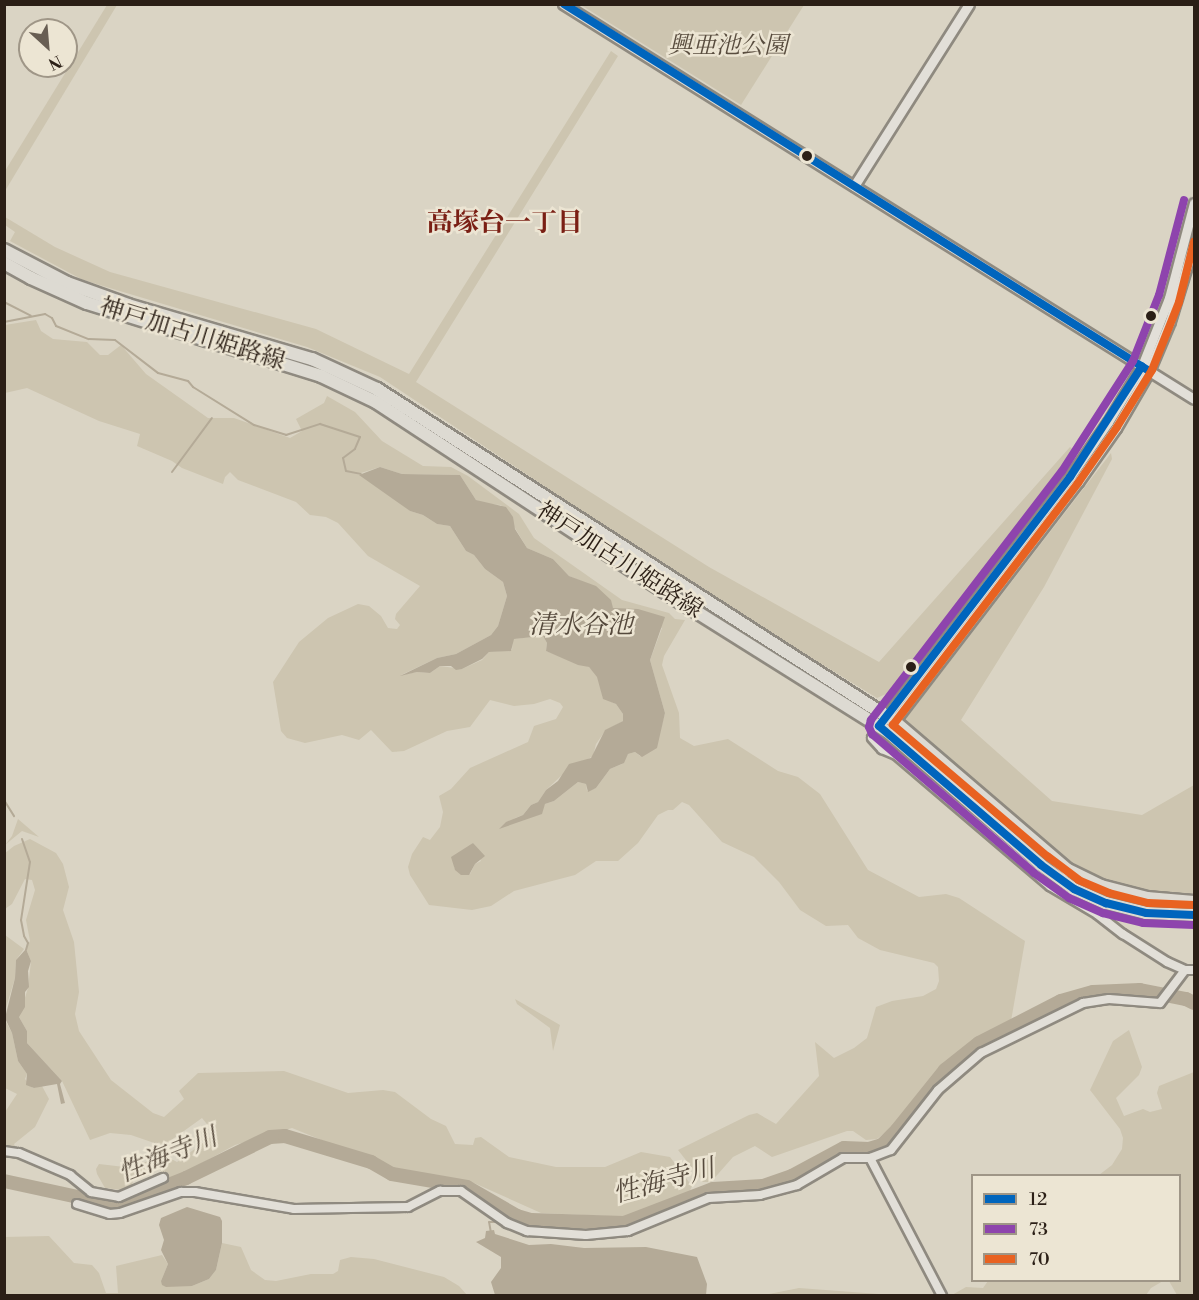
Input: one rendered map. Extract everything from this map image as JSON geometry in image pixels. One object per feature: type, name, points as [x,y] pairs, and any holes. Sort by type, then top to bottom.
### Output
[{"type":"main road","name":"神戸加古川姫路線","points":[[4,250],[67,283],[128,305],[312,359],[377,389],[887,724],[1068,870],[1101,886],[1147,898],[1194,902]]},
{"type":"main road","name":"神戸加古川姫路線","points":[[4,262],[31,278],[87,303],[321,376],[376,402],[672,596],[887,724],[1041,865],[1074,890],[1106,903],[1146,913],[1194,915]]},
{"type":"street","points":[[563,4],[1194,399]]},
{"type":"street","points":[[854,186],[969,4]]},
{"type":"street","points":[[1145,368],[1169,298],[1194,203]]},
{"type":"street","points":[[879,743],[887,724],[1078,482],[1116,428],[1170,321],[1194,243]]},
{"type":"street","points":[[872,738],[879,743],[882,749],[896,755],[1050,886],[1097,914],[1142,947],[1185,970],[1194,970]]},
{"type":"street","points":[[77,1204],[110,1214],[120,1213],[181,1192],[294,1209],[408,1207],[440,1191],[461,1191],[504,1221],[527,1231],[586,1235],[628,1231],[709,1198],[760,1195],[797,1185],[843,1158],[870,1158],[891,1149],[938,1090],[970,1060],[1083,1003],[1109,999],[1160,1002],[1185,970]]},
{"type":"street","points":[[4,1151],[18,1154],[70,1175],[84,1189],[89,1208]]},
{"type":"street","points":[[870,1158],[942,1296]]},
{"type":"street","points":[[84,1189],[118,1197],[163,1178]]},
{"type":"green space","points":[[107,5],[117,5],[78,70],[78,52]]},
{"type":"green space","name":"興亜池公園","points":[[581,5],[804,5],[741,105]]},
{"type":"green space","points":[[611,51],[618,56],[416,382],[709,567],[879,662],[1070,447],[1075,451],[1032,513],[893,691],[877,698],[696,587],[380,377],[307,347],[83,280],[10,241],[15,232],[5,225],[5,217],[55,247],[110,272],[316,329],[409,374]]},
{"type":"green space","points":[[62,78],[73,78],[5,191],[5,171]]},
{"type":"green space","points":[[36,320],[41,331],[53,339],[87,342],[100,355],[108,355],[121,345],[146,374],[208,418],[234,418],[290,438],[302,431],[296,419],[324,403],[327,396],[355,412],[382,441],[423,466],[451,467],[468,476],[519,514],[534,538],[622,600],[669,613],[675,619],[685,620],[664,656],[662,665],[679,713],[680,738],[694,746],[728,739],[778,771],[798,777],[820,794],[868,870],[919,897],[946,894],[959,898],[1025,941],[1011,1021],[968,1045],[930,1079],[898,1122],[877,1139],[866,1140],[853,1131],[847,1131],[772,1157],[755,1146],[733,1157],[711,1182],[703,1182],[678,1150],[749,1115],[757,1113],[776,1124],[819,1076],[815,1042],[834,1058],[854,1048],[867,1038],[876,1007],[892,1001],[923,996],[936,989],[939,981],[938,967],[934,963],[880,950],[858,938],[848,925],[826,926],[800,910],[779,882],[754,857],[722,842],[689,805],[682,802],[673,810],[658,815],[638,843],[618,861],[596,861],[575,875],[514,891],[491,906],[472,910],[429,905],[410,875],[408,867],[412,854],[423,837],[430,840],[440,827],[443,812],[439,796],[451,789],[470,768],[528,742],[534,726],[556,719],[563,707],[560,703],[550,699],[534,704],[514,706],[490,700],[470,727],[447,731],[404,751],[392,752],[371,730],[359,740],[342,735],[305,743],[287,738],[281,731],[273,682],[299,642],[328,618],[358,604],[369,606],[381,616],[388,628],[397,629],[400,625],[395,619],[396,614],[420,586],[368,556],[338,523],[326,517],[310,515],[296,502],[238,480],[230,472],[223,484],[182,468],[172,461],[137,446],[140,434],[99,421],[27,388],[5,393],[5,325]],"holes":[[[380,467],[402,474],[460,475],[476,500],[501,505],[527,548],[553,559],[569,576],[596,587],[613,608],[628,610],[662,628],[650,660],[665,713],[657,743],[640,756],[635,752],[628,754],[622,764],[610,769],[596,788],[587,791],[586,784],[578,782],[554,801],[545,804],[540,814],[510,824],[515,818],[523,815],[531,805],[538,802],[546,790],[561,776],[593,756],[596,744],[605,731],[623,721],[623,714],[616,704],[603,698],[598,677],[589,667],[546,651],[547,643],[543,636],[513,639],[512,650],[489,652],[482,660],[462,669],[440,666],[430,673],[417,672],[401,675],[437,658],[456,654],[491,635],[498,626],[507,596],[503,582],[485,569],[474,555],[466,551],[450,526],[437,524],[423,515],[410,511],[361,473]],[[473,843],[481,861],[475,864],[470,874],[454,868],[454,861]]]},
{"type":"green space","points":[[1111,453],[1112,459],[1044,587],[961,720],[1052,801],[1142,815],[1194,785],[1194,895],[1186,897],[1140,891],[1099,878],[1058,854],[904,721]]},
{"type":"green space","points":[[18,819],[39,837],[22,831],[5,845],[12,836]]},
{"type":"green space","points":[[30,839],[56,853],[63,864],[69,887],[63,910],[74,942],[79,992],[75,1014],[79,1031],[111,1080],[153,1113],[164,1117],[184,1099],[179,1091],[198,1073],[284,1071],[348,1093],[383,1090],[395,1092],[431,1119],[446,1126],[455,1144],[473,1145],[475,1138],[481,1137],[509,1157],[556,1167],[605,1167],[641,1152],[670,1157],[692,1186],[690,1191],[630,1217],[541,1213],[474,1183],[393,1169],[292,1128],[235,1145],[167,1182],[157,1165],[136,1174],[131,1187],[121,1190],[105,1188],[97,1174],[96,1169],[99,1164],[133,1168],[162,1154],[177,1162],[215,1134],[202,1118],[163,1146],[131,1135],[110,1133],[90,1140],[62,1081],[27,1043],[27,1031],[19,1017],[28,988],[31,961],[26,949],[30,941],[26,920],[35,890],[32,880],[25,879],[12,904],[5,909],[4,854],[14,846]]},
{"type":"green space","points":[[5,935],[24,949],[16,960],[15,978],[5,1011]]},
{"type":"green space","points":[[515,999],[560,1025],[553,1051],[550,1028],[517,1004]]},
{"type":"green space","points":[[4,1018],[12,1033],[18,1061],[27,1074],[25,1079],[33,1088],[42,1086],[49,1099],[35,1127],[14,1144],[16,1149],[5,1149],[5,1112],[17,1094],[5,1088]]},
{"type":"green space","points":[[1129,1030],[1142,1067],[1139,1075],[1116,1098],[1124,1116],[1143,1109],[1150,1112],[1162,1109],[1157,1093],[1159,1086],[1194,1072],[1194,1295],[1177,1295],[1170,1282],[1181,1282],[1181,1174],[1100,1174],[1112,1165],[1122,1149],[1123,1138],[1120,1129],[1090,1090],[1113,1041]]},
{"type":"green space","points":[[49,1236],[74,1263],[92,1265],[99,1273],[106,1293],[118,1293],[116,1266],[162,1255],[168,1264],[161,1281],[192,1286],[209,1279],[216,1270],[222,1243],[241,1247],[251,1270],[265,1280],[276,1281],[311,1274],[333,1274],[338,1271],[340,1260],[351,1257],[374,1259],[444,1277],[459,1286],[467,1295],[5,1295],[4,1237]]},
{"type":"green space","points":[[987,1282],[1161,1282],[1151,1288],[1146,1295],[952,1295],[966,1287],[983,1288]]},
{"type":"green space","points":[[799,1288],[892,1295],[764,1295]]},
{"type":"water","name":"清水谷池","points":[[380,467],[402,474],[460,475],[476,500],[506,507],[513,517],[515,529],[527,548],[553,559],[569,576],[596,586],[611,600],[613,608],[638,609],[665,617],[650,660],[665,713],[657,748],[642,757],[635,752],[628,754],[624,763],[610,769],[596,788],[588,792],[586,784],[578,782],[554,801],[545,804],[542,814],[499,829],[506,822],[523,815],[531,805],[538,802],[546,790],[558,781],[569,764],[591,758],[605,730],[623,721],[623,714],[616,704],[603,699],[597,677],[589,667],[578,665],[546,651],[547,643],[543,636],[514,639],[511,651],[489,652],[482,659],[462,669],[456,670],[451,666],[440,666],[430,673],[417,672],[400,676],[437,658],[456,654],[491,635],[498,626],[507,596],[503,582],[485,569],[474,555],[466,551],[450,526],[437,524],[423,515],[410,511],[359,475]]},
{"type":"water","points":[[473,843],[485,856],[475,864],[469,875],[461,875],[455,870],[451,857]]},
{"type":"water","points":[[26,949],[31,961],[28,971],[29,987],[25,992],[25,1007],[19,1017],[27,1031],[27,1043],[62,1081],[60,1084],[65,1103],[61,1104],[57,1084],[34,1088],[26,1085],[27,1074],[18,1061],[12,1033],[5,1018],[15,978],[16,960]]},
{"type":"water","points":[[187,1207],[220,1217],[222,1221],[222,1243],[216,1270],[209,1279],[192,1286],[166,1287],[161,1281],[168,1264],[161,1250],[164,1240],[159,1225],[161,1218]]},
{"type":"water","points":[[494,1230],[495,1234],[529,1245],[551,1244],[584,1248],[646,1247],[697,1257],[707,1284],[706,1295],[495,1295],[491,1282],[501,1268],[501,1257],[476,1242],[485,1238],[486,1231]]},
{"type":"waterway","points":[[4,302],[31,316]]},
{"type":"waterway","points":[[4,322],[45,314],[52,318],[56,326],[89,339],[115,340],[158,373],[188,381],[193,387],[254,425],[286,435],[320,424],[360,437],[355,449],[343,458],[346,471],[361,474]]},
{"type":"waterway","points":[[172,472],[212,418]]},
{"type":"waterway","points":[[4,800],[14,816]]},
{"type":"waterway","points":[[22,839],[30,862],[21,920],[28,943],[26,950]]},
{"type":"waterway","name":"性海寺川","points":[[4,1181],[106,1203],[123,1203],[186,1178],[270,1137],[285,1136],[371,1162],[392,1174],[467,1187],[517,1216],[531,1220],[624,1223],[713,1189],[763,1186],[792,1176],[844,1148],[869,1149],[882,1145],[897,1130],[945,1070],[979,1043],[1061,1001],[1093,992],[1140,990],[1186,999],[1194,1003]]},
{"type":"waterway","points":[[505,1220],[517,1216]]},
{"type":"waterway","points":[[491,1233],[489,1222],[500,1222]]},
{"type":"transit line","name":"12","points":[[564,4],[1149,371]]},
{"type":"transit line","name":"73","points":[[1184,200],[1159,295],[1133,361],[1062,471],[871,720],[869,727],[872,734],[1034,873],[1069,898],[1103,913],[1143,923],[1194,925]]},
{"type":"transit line","name":"70","points":[[1194,242],[1179,302],[1152,370],[1117,427],[1078,483],[893,725],[1048,857],[1079,880],[1109,893],[1148,903],[1194,905]]},
{"type":"transit line","name":"12","points":[[879,726],[1070,477],[1142,366]]},
{"type":"transit line","name":"12","points":[[879,726],[1041,865],[1074,889],[1106,903],[1146,913],[1194,915]]},
{"type":"district","name":"高塚台一丁目","points":[[505,224]]}]
